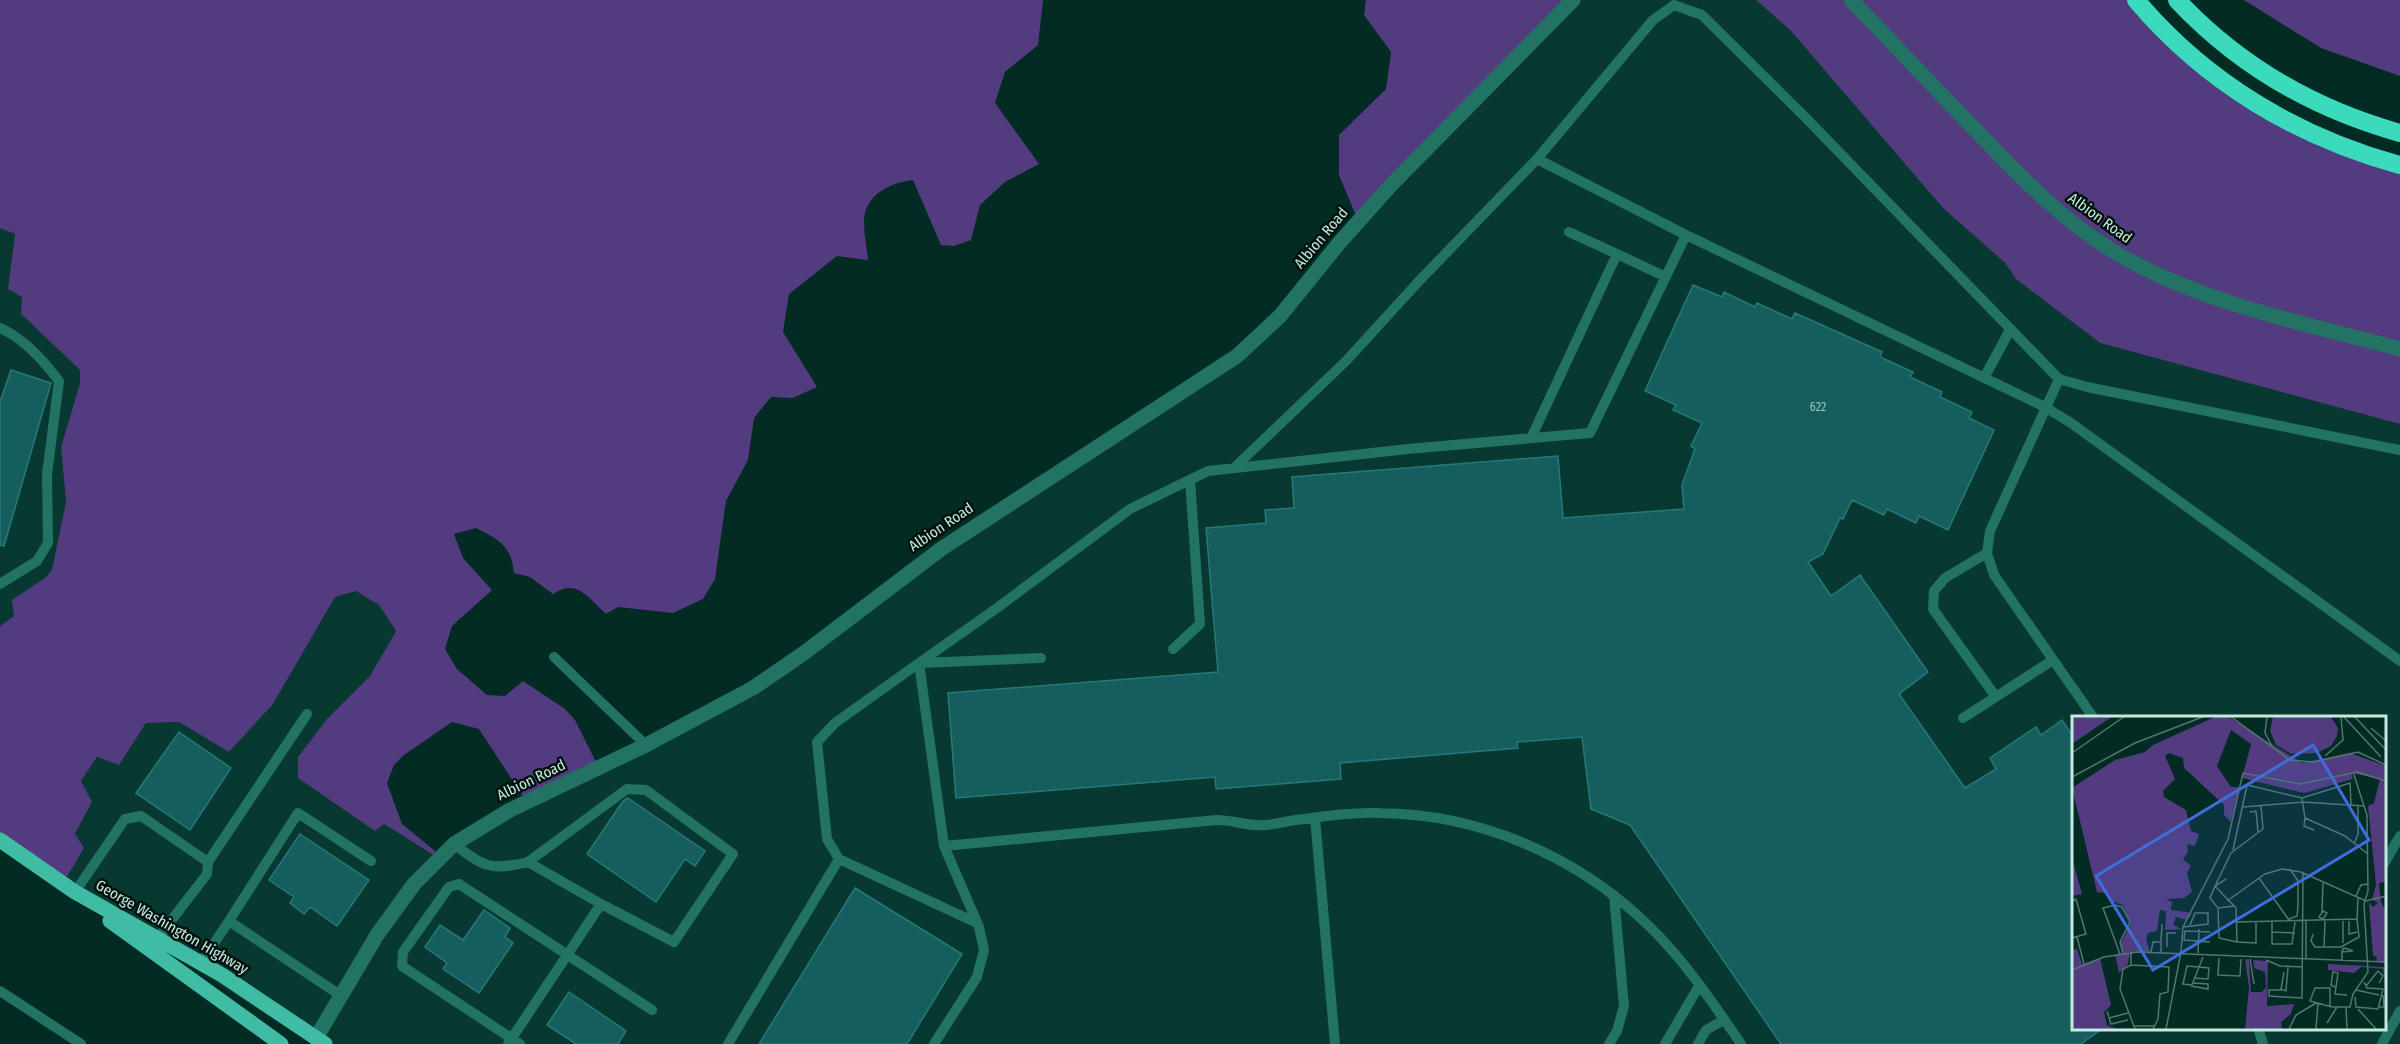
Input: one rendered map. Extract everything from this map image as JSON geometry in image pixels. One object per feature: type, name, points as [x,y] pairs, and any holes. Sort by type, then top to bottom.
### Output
[{"type":"highway","points":[[2136,0],[2185,51],[2250,100],[2318,137],[2400,165]]},
{"type":"highway","points":[[2177,0],[2225,45],[2288,88],[2331,110],[2400,133]]},
{"type":"main road","name":"George Washington Highway","points":[[1,840],[75,892],[201,963],[317,1042]]},
{"type":"main road","name":"George Washington Highway","points":[[1,840],[197,986],[281,1044]]},
{"type":"street","name":"Albion Road","points":[[317,1042],[340,996],[368,949],[414,884],[433,862],[454,844],[510,810],[646,745],[724,705],[762,682],[804,653],[925,560],[1237,356],[1280,315],[1351,229],[1391,185],[1573,0]]},
{"type":"street","name":"Albion Road","points":[[1851,0],[2023,179],[2077,226],[2108,248],[2166,279],[2224,300],[2400,349]]},
{"type":"lane","points":[[1234,468],[1346,362],[1420,280],[1537,159],[1653,20],[1674,5],[1702,15],[1806,118],[2059,379],[2087,387],[2400,450]]},
{"type":"lane","points":[[1537,159],[1686,235],[2045,407],[2071,423],[2400,661]]},
{"type":"lane","points":[[1569,232],[1666,277]]},
{"type":"lane","points":[[977,923],[839,859],[827,839],[817,742],[835,723],[1130,509],[1208,471],[1408,448],[1590,433],[1686,235]]},
{"type":"lane","points":[[1531,438],[1617,254]]},
{"type":"lane","points":[[0,328],[10,332],[46,363],[59,381],[47,474],[48,543],[37,561],[0,584]]},
{"type":"lane","points":[[1984,378],[2010,330]]},
{"type":"lane","points":[[2059,379],[1992,523],[1987,553],[1994,575],[2092,716]]},
{"type":"lane","points":[[1173,649],[1200,624],[1190,480]]},
{"type":"lane","points":[[1987,553],[1945,578],[1934,591],[1933,609],[1996,697]]},
{"type":"lane","points":[[554,657],[646,745]]},
{"type":"lane","points":[[919,663],[1041,658]]},
{"type":"lane","points":[[1964,718],[2053,660]]},
{"type":"lane","points":[[919,663],[944,846],[977,923],[984,950],[977,977],[934,1044]]},
{"type":"lane","points":[[157,939],[207,874],[207,862],[307,714]]},
{"type":"lane","points":[[454,844],[477,862],[489,866],[503,868],[528,862],[627,789],[646,790],[733,854],[674,942],[528,862]]},
{"type":"lane","points":[[201,963],[298,813],[371,861]]},
{"type":"lane","points":[[944,846],[1206,821],[1229,820],[1258,825],[1379,813],[1425,815],[1461,822],[1493,831],[1552,854],[1614,895],[1649,926],[1686,967],[1741,1044]]},
{"type":"lane","points":[[75,892],[125,819],[141,816],[207,862]]},
{"type":"lane","points":[[1315,818],[1335,1044]]},
{"type":"lane","points":[[2385,862],[2400,836]]},
{"type":"lane","points":[[728,1044],[839,859]]},
{"type":"lane","points":[[601,904],[568,955],[513,1042],[402,966],[403,952],[448,887],[459,884],[568,955],[652,1010]]},
{"type":"lane","points":[[1609,1044],[1617,1031],[1624,1006],[1614,895]]},
{"type":"lane","points":[[229,921],[340,996]]},
{"type":"lane","points":[[1665,1044],[1699,986]]},
{"type":"lane","points":[[0,991],[81,1044]]},
{"type":"lane","points":[[2382,1044],[2400,1011]]},
{"type":"lane","points":[[1698,1044],[1706,1030],[1724,1020]]},
{"type":"shaded area","points":[[0,0],[1043,0],[1038,45],[1005,72],[995,103],[1039,164],[1005,182],[980,205],[971,240],[954,246],[941,245],[913,180],[884,189],[872,199],[865,213],[864,230],[868,260],[837,256],[789,294],[783,332],[817,387],[793,398],[771,397],[754,418],[748,460],[726,501],[715,579],[703,599],[673,613],[618,607],[606,614],[588,596],[576,589],[569,588],[553,594],[530,577],[514,573],[510,556],[503,544],[484,532],[476,528],[454,534],[463,558],[492,590],[452,626],[445,649],[457,669],[487,695],[505,696],[523,681],[565,709],[575,720],[599,768],[524,798],[479,729],[452,722],[404,755],[394,765],[387,783],[402,824],[440,855],[435,856],[384,824],[375,831],[298,778],[298,757],[327,719],[370,676],[396,631],[379,605],[356,591],[335,597],[273,704],[229,752],[179,722],[146,723],[119,765],[97,757],[81,781],[92,802],[75,834],[84,848],[64,882],[0,847],[0,626],[14,616],[12,600],[45,578],[52,570],[66,502],[61,447],[80,383],[80,370],[21,314],[22,297],[8,289],[15,234],[0,228]]},
{"type":"shaded area","points":[[1366,0],[1576,0],[1359,223],[1339,175],[1339,135],[1386,89],[1391,52],[1364,15]]},
{"type":"shaded area","points":[[1576,0],[1756,0],[1791,31],[1944,208],[2005,263],[2016,279],[2100,343],[2400,424],[2400,1044],[312,1044],[69,888],[64,882],[84,848],[75,835],[92,802],[81,781],[97,757],[119,765],[146,723],[179,722],[273,704],[335,597],[356,591],[379,605],[396,631],[370,676],[327,719],[384,824],[435,856],[493,820],[685,729],[952,544],[1264,339],[1317,275]]},
{"type":"shaded area","points":[[1756,0],[2127,0],[2136,13],[2225,92],[2318,146],[2400,174],[2400,424],[2100,343],[2016,279],[2005,263],[1943,208],[1791,31]]},
{"type":"shaded area","points":[[2244,0],[2400,0],[2400,76],[2321,48]]},
{"type":"shaded area","points":[[0,228],[15,234],[9,289],[22,297],[21,314],[80,370],[80,383],[61,447],[66,502],[52,571],[14,616],[0,626]]},
{"type":"building","points":[[1693,285],[1722,297],[1724,292],[1755,307],[1757,303],[1792,319],[1795,313],[1882,352],[1880,357],[1913,372],[1910,377],[1942,392],[1940,397],[1972,412],[1969,418],[1994,430],[1948,530],[1919,516],[1916,523],[1887,509],[1884,515],[1852,500],[1843,519],[1840,518],[1823,554],[1808,562],[1831,596],[1860,575],[1928,672],[1899,694],[1965,788],[1996,769],[1990,758],[2036,727],[2041,735],[2062,720],[2072,735],[2072,1029],[2102,1029],[2081,1044],[1781,1044],[1630,825],[1591,809],[1582,737],[1517,742],[1518,748],[1340,763],[1341,779],[1216,789],[1215,777],[956,798],[948,693],[1218,672],[1206,528],[1266,523],[1265,510],[1294,508],[1292,477],[1558,456],[1563,518],[1684,509],[1682,485],[1695,449],[1691,446],[1702,423],[1673,410],[1676,405],[1645,391]]},
{"type":"building","points":[[11,370],[51,383],[4,546],[0,545],[0,402]]},
{"type":"building","points":[[179,732],[231,768],[190,830],[136,793]]},
{"type":"building","points":[[628,798],[705,851],[695,866],[685,859],[656,902],[587,854],[623,801]]},
{"type":"building","points":[[300,834],[369,880],[337,926],[310,907],[304,914],[290,903],[294,897],[269,880]]},
{"type":"building","points":[[855,888],[962,954],[907,1044],[759,1044]]},
{"type":"building","points":[[484,910],[510,928],[505,937],[513,943],[479,993],[443,969],[447,963],[425,947],[440,925],[463,940]]},
{"type":"building","points":[[569,992],[626,1031],[618,1044],[576,1044],[547,1025]]}]
